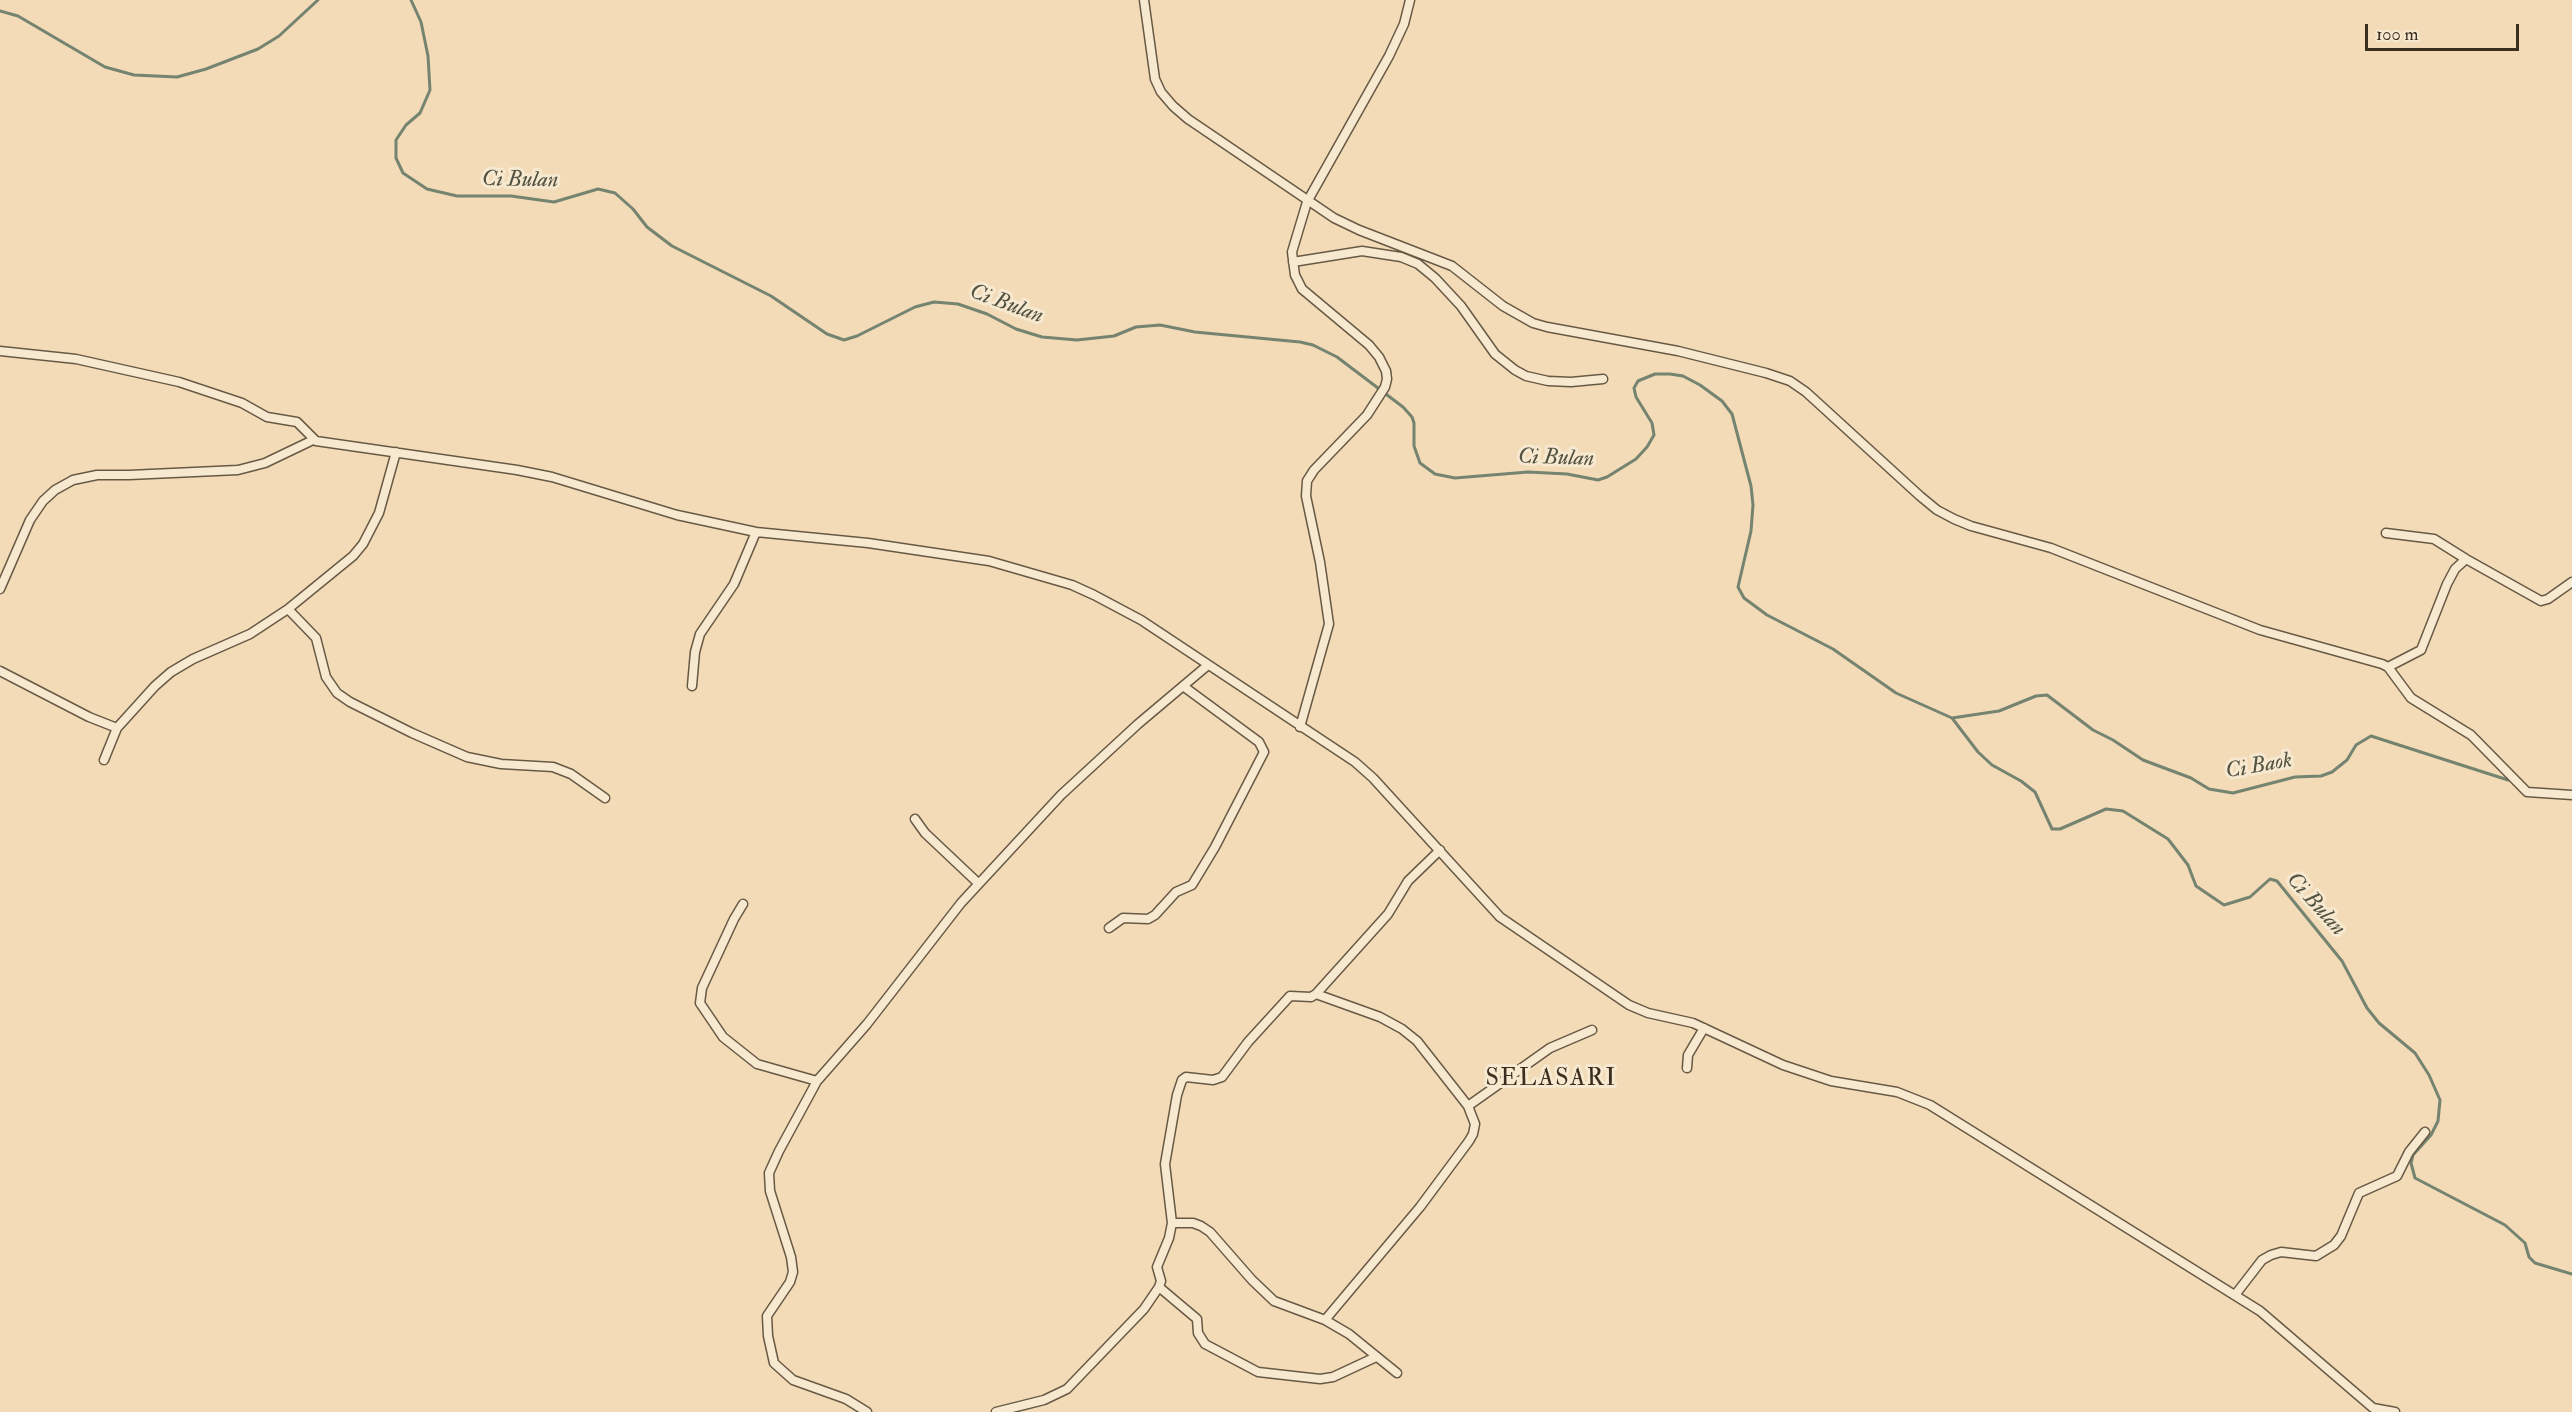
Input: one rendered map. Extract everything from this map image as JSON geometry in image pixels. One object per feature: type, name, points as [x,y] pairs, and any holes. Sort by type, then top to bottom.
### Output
[{"type":"street","points":[[1144,0],[1155,79],[1173,106],[1188,119],[1308,202],[1351,227],[1452,266],[1503,306],[1533,323],[1678,351],[1772,374],[1790,381],[1806,392],[1937,510],[1971,526],[2051,548],[2260,630],[2388,667],[2411,698],[2471,735],[2527,792],[2572,795]]},
{"type":"street","points":[[1300,727],[1329,624],[1320,562],[1306,496],[1307,481],[1314,470],[1367,415],[1385,387],[1386,371],[1370,345],[1302,289],[1296,280],[1293,262],[1296,236],[1308,202],[1389,56],[1404,24],[1410,0]]},
{"type":"street","points":[[1293,262],[1362,251],[1401,257],[1419,264],[1435,278],[1461,306],[1495,354],[1515,370],[1526,376],[1548,381],[1571,382],[1603,379]]},
{"type":"street","points":[[0,351],[84,360],[179,382],[242,403],[267,417],[297,422],[313,440]]},
{"type":"street","points":[[0,589],[30,520],[43,501],[55,490],[73,480],[97,475],[129,476],[238,470],[265,463],[313,440],[483,464],[552,477],[677,515],[756,532],[912,548],[1020,568],[1072,585],[1121,608],[1346,755],[1365,770],[1500,917],[1620,999],[1639,1010],[1685,1020],[1784,1065],[1831,1081],[1897,1092],[1930,1105],[2260,1311],[2373,1408],[2395,1412]]},
{"type":"street","points":[[104,760],[117,728],[154,686],[171,672],[193,659],[244,638],[288,609],[340,568],[363,544],[380,513],[396,452]]},
{"type":"street","points":[[692,686],[695,652],[700,634],[734,584],[756,532]]},
{"type":"street","points":[[2386,533],[2434,539],[2541,601],[2551,597],[2572,582]]},
{"type":"street","points":[[2388,667],[2421,650],[2446,584],[2466,559]]},
{"type":"street","points":[[288,609],[316,638],[326,677],[338,693],[350,702],[467,757],[501,764],[554,767],[571,774],[605,798]]},
{"type":"street","points":[[867,1412],[846,1399],[793,1380],[774,1362],[768,1336],[767,1316],[790,1282],[793,1272],[791,1257],[770,1191],[769,1173],[797,1114],[818,1080],[846,1050],[978,883],[1061,795],[1208,665]]},
{"type":"street","points":[[0,671],[89,717],[117,728]]},
{"type":"street","points":[[1109,928],[1123,918],[1148,919],[1155,915],[1176,892],[1188,889],[1192,885],[1215,847],[1263,752],[1259,742],[1183,686]]},
{"type":"street","points":[[915,819],[925,833],[978,883]]},
{"type":"street","points":[[996,1412],[1044,1400],[1067,1389],[1144,1309],[1159,1287],[1161,1281],[1158,1266],[1172,1223],[1165,1164],[1177,1095],[1182,1080],[1186,1077],[1213,1080],[1222,1077],[1248,1042],[1290,996],[1311,997],[1316,994],[1388,914],[1408,880],[1440,850]]},
{"type":"street","points":[[743,904],[702,988],[700,1003],[723,1036],[757,1064],[818,1080]]},
{"type":"street","points":[[1316,994],[1380,1017],[1402,1029],[1428,1053],[1468,1106],[1475,1124],[1469,1141],[1420,1207],[1326,1320]]},
{"type":"street","points":[[1687,1068],[1688,1055],[1704,1028]]},
{"type":"street","points":[[1468,1106],[1550,1048],[1592,1029]]},
{"type":"street","points":[[2235,1295],[2262,1260],[2271,1255],[2281,1252],[2316,1256],[2334,1245],[2341,1236],[2359,1193],[2397,1176],[2409,1152],[2425,1132]]},
{"type":"street","points":[[1172,1223],[1193,1223],[1210,1232],[1252,1281],[1274,1301],[1326,1320],[1349,1335],[1396,1373]]},
{"type":"street","points":[[1159,1287],[1197,1319],[1198,1333],[1205,1344],[1258,1372],[1320,1379],[1332,1377],[1376,1357]]},
{"type":"waterway","name":"Ci Bulan","points":[[0,11],[18,16],[105,67],[134,75],[177,77],[206,69],[258,49],[279,36],[318,0]]},
{"type":"waterway","name":"Ci Bulan","points":[[411,0],[421,22],[428,56],[430,90],[420,113],[406,125],[396,140],[396,158],[403,173],[427,189],[457,196],[511,196],[554,202],[598,189],[615,193],[633,209],[647,227],[672,246],[771,296],[827,334],[844,340],[857,336],[915,307],[934,302],[958,304],[987,314],[1016,329],[1042,337],[1077,340],[1114,336],[1136,327],[1160,325],[1195,332],[1300,342],[1313,345],[1337,357],[1403,407],[1414,423],[1414,446],[1420,463],[1435,474],[1455,478],[1528,472],[1567,474],[1598,480],[1607,477],[1636,459],[1654,435],[1652,423],[1636,397],[1634,388],[1638,381],[1655,374],[1670,374],[1683,376],[1700,385],[1722,401],[1732,414],[1751,486],[1753,505],[1751,531],[1738,587],[1744,598],[1767,615],[1833,649],[1896,693],[1952,718],[1978,752],[1992,765],[2021,781],[2035,792],[2052,829],[2060,829],[2106,809],[2123,811],[2168,839],[2188,865],[2196,886],[2224,905],[2250,897],[2270,879],[2277,881],[2342,961],[2367,1008],[2379,1023],[2415,1053],[2429,1075],[2440,1100],[2438,1121],[2431,1135],[2413,1155],[2411,1163],[2415,1178],[2505,1225],[2525,1243],[2529,1257],[2535,1263],[2572,1274]]},
{"type":"waterway","name":"Ci Baok","points":[[1952,718],[1999,711],[2036,696],[2047,695],[2093,730],[2143,760],[2191,778],[2209,789],[2233,793],[2295,777],[2321,776],[2332,772],[2347,760],[2356,745],[2371,736],[2508,780]]},
{"type":"district","name":"SELASARI","points":[[1551,1080]]}]
